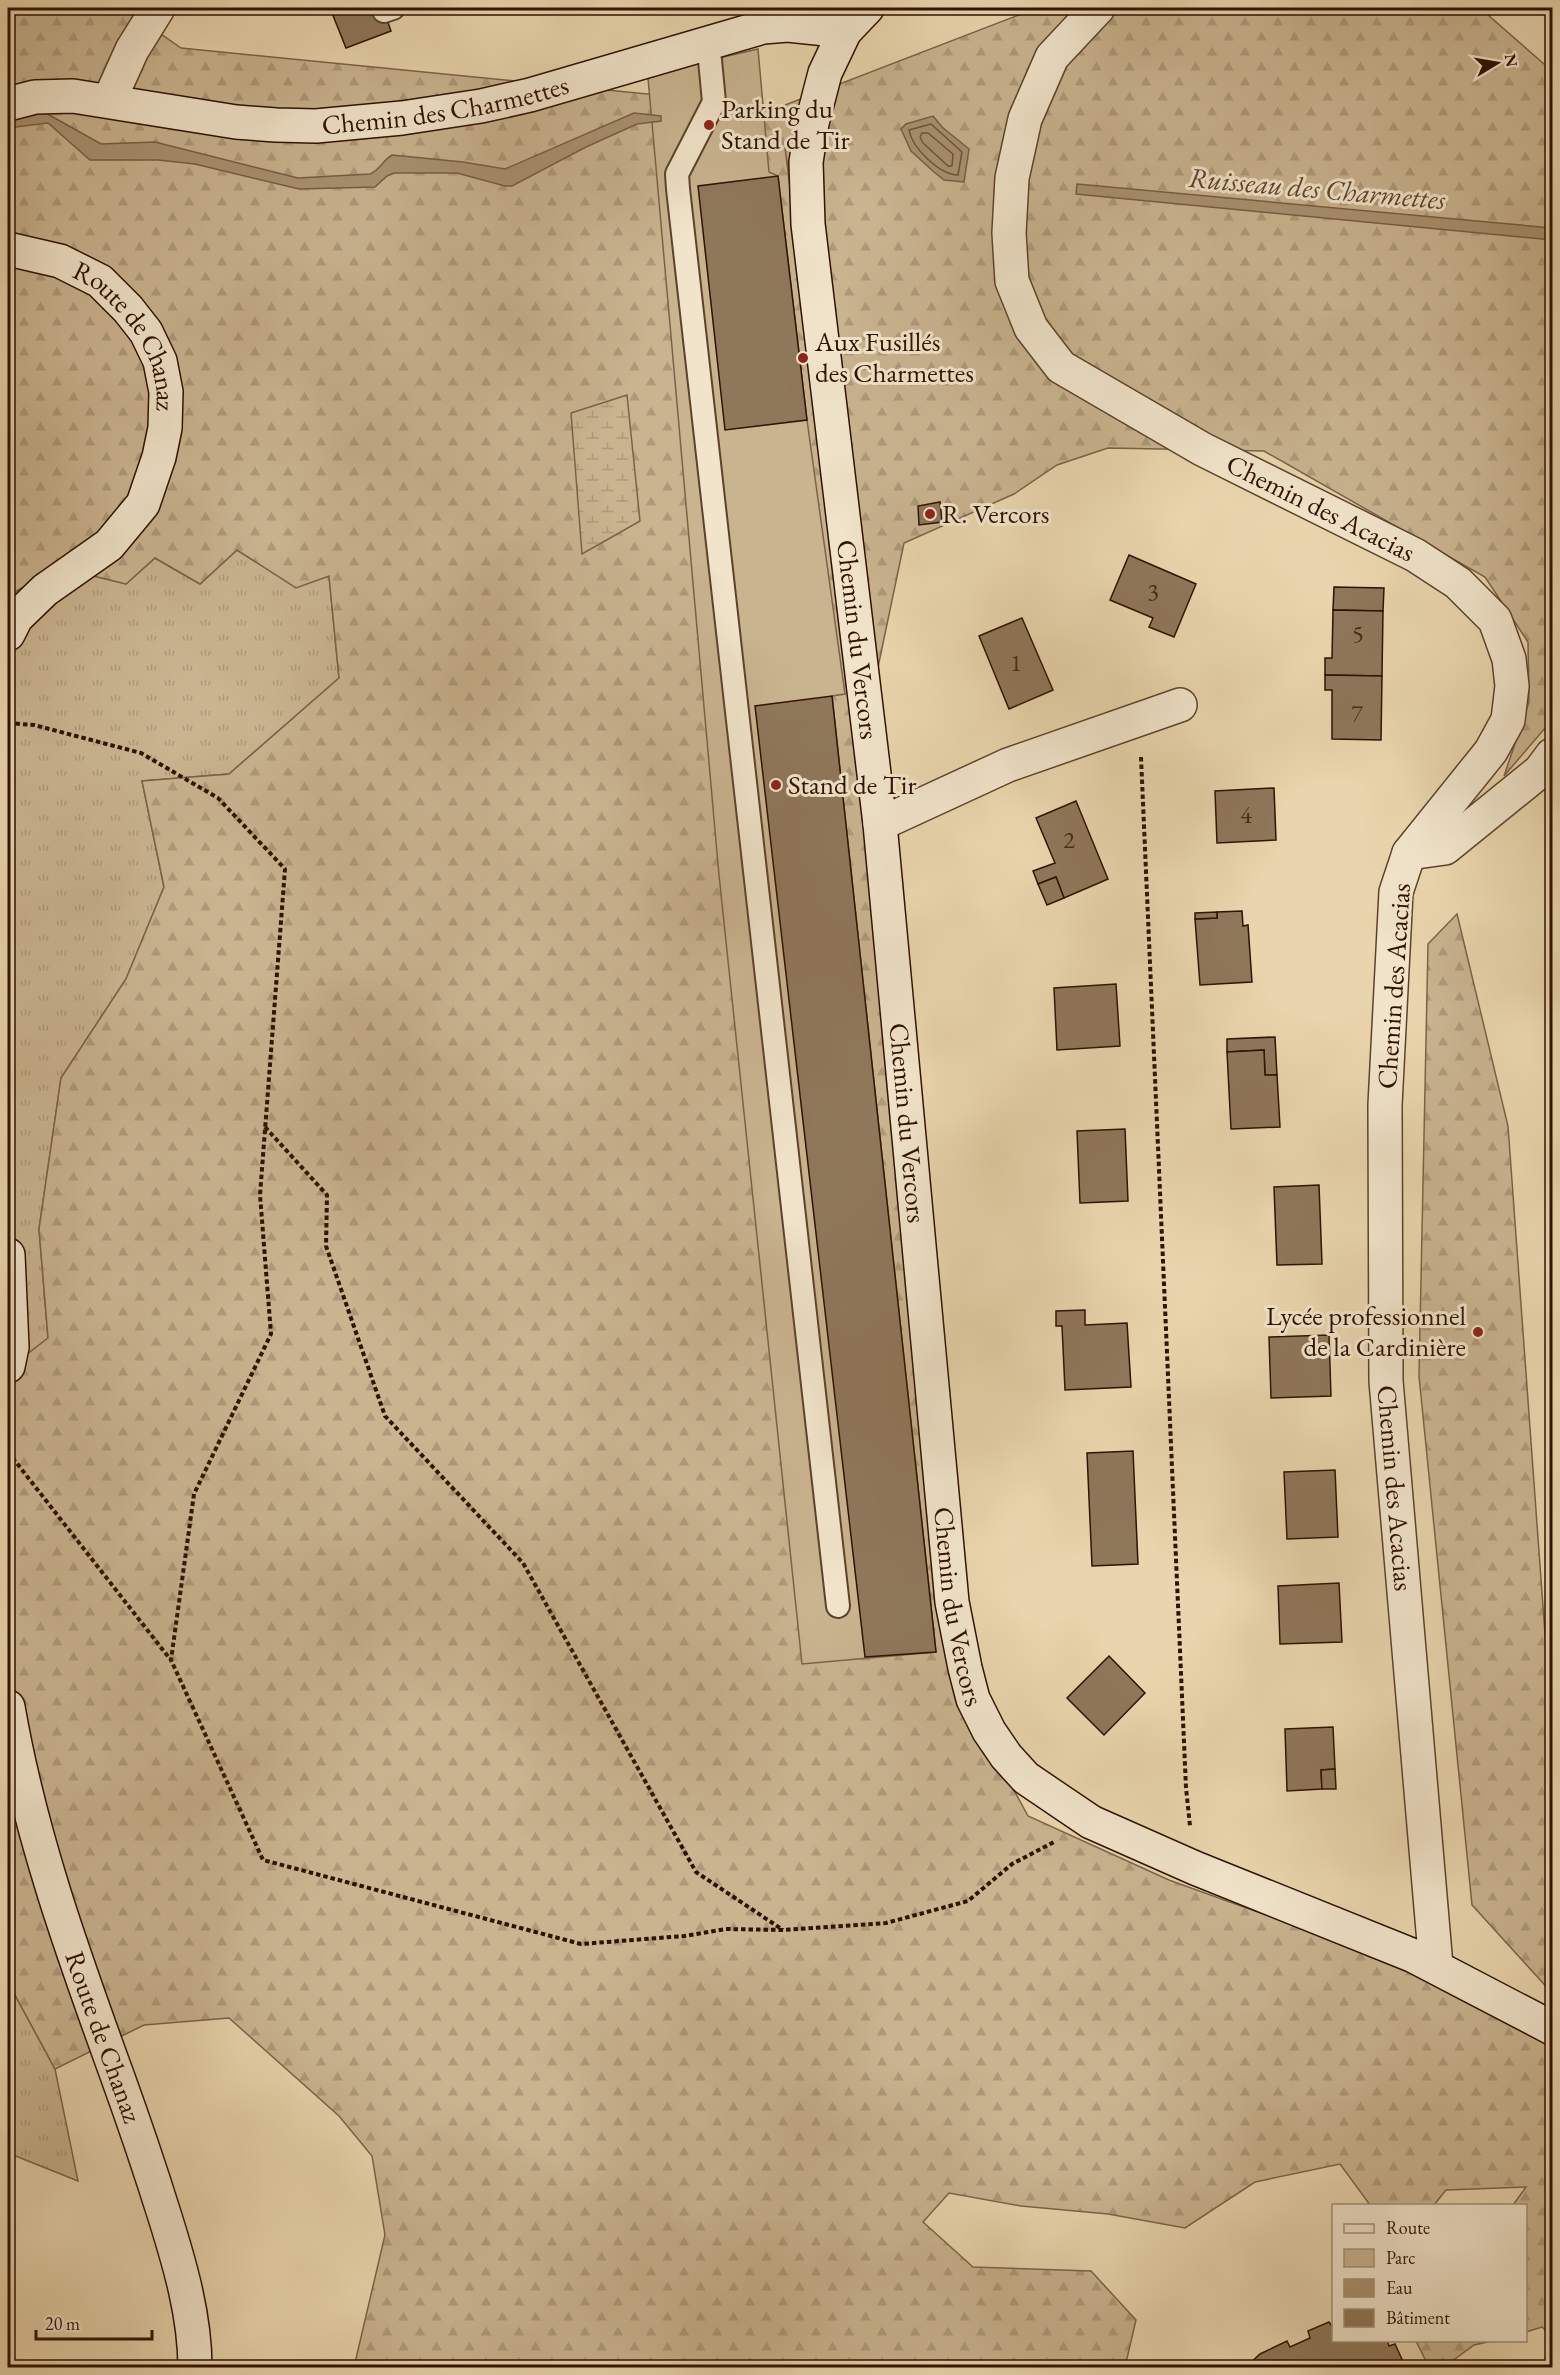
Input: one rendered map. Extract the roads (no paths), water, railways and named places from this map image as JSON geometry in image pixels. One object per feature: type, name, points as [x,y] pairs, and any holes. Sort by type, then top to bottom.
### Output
[{"type":"street","points":[[109,101],[132,50],[158,8]]},
{"type":"street","name":"Chemin des Acacias","points":[[1098,8],[1052,57],[1025,119],[1012,178],[1009,233],[1012,280],[1031,328],[1061,367],[1202,449],[1415,555],[1458,583],[1495,620],[1509,659],[1512,686],[1508,720],[1491,750],[1409,853],[1395,892],[1385,1105],[1386,1381],[1425,1961]]},
{"type":"street","name":"Chemin des Charmettes","points":[[8,104],[36,97],[73,96],[257,124],[316,126],[402,118],[530,95],[737,33],[780,25],[856,19]]},
{"type":"street","name":"Chemin du Vercors","points":[[856,19],[825,73],[812,123],[807,162],[808,224],[880,824],[951,1590],[973,1699],[989,1731],[1006,1756],[1026,1778],[1091,1822],[1195,1868],[1425,1961],[1552,2028]]},
{"type":"street","name":"Route de Chanaz","points":[[8,249],[60,261],[100,281],[128,309],[146,332],[160,361],[166,392],[165,428],[143,504],[109,545],[45,590],[16,618],[8,634]]},
{"type":"street","points":[[880,824],[1008,765],[1180,705]]},
{"type":"street","points":[[1409,853],[1445,848],[1540,771],[1552,755]]},
{"type":"street","points":[[8,1255],[12,1347],[8,1366]]},
{"type":"street","name":"Route de Chanaz","points":[[8,1707],[32,1822],[76,1962],[143,2149],[180,2265],[195,2343],[195,2367]]},
{"type":"lane","points":[[706,43],[714,102],[677,174],[678,189],[838,1606]]},
{"type":"water","points":[[44,112],[101,144],[155,142],[298,178],[370,174],[392,155],[505,169],[634,113],[661,116],[661,121],[637,124],[586,147],[512,186],[457,173],[394,173],[375,187],[299,189],[195,164],[158,160],[90,160],[48,123],[8,128],[8,121]]},
{"type":"water","points":[[933,116],[942,127],[969,149],[964,182],[944,180],[911,151],[901,129],[906,124]]},
{"type":"water","points":[[1077,184],[1541,227],[1552,229],[1552,240],[1076,194]]},
{"type":"place","name":"Parking du Stand de Tir","points":[[709,125]]},
{"type":"place","name":"Aux Fusillés des Charmettes","points":[[803,358]]},
{"type":"place","name":"R. Vercors","points":[[930,514]]},
{"type":"place","name":"Stand de Tir","points":[[776,785]]},
{"type":"place","name":"Lycée professionnel de la Cardinière","points":[[1478,1332]]},
{"type":"water label","name":"Ruisseau des Charmettes","points":[[1317,188]]}]
